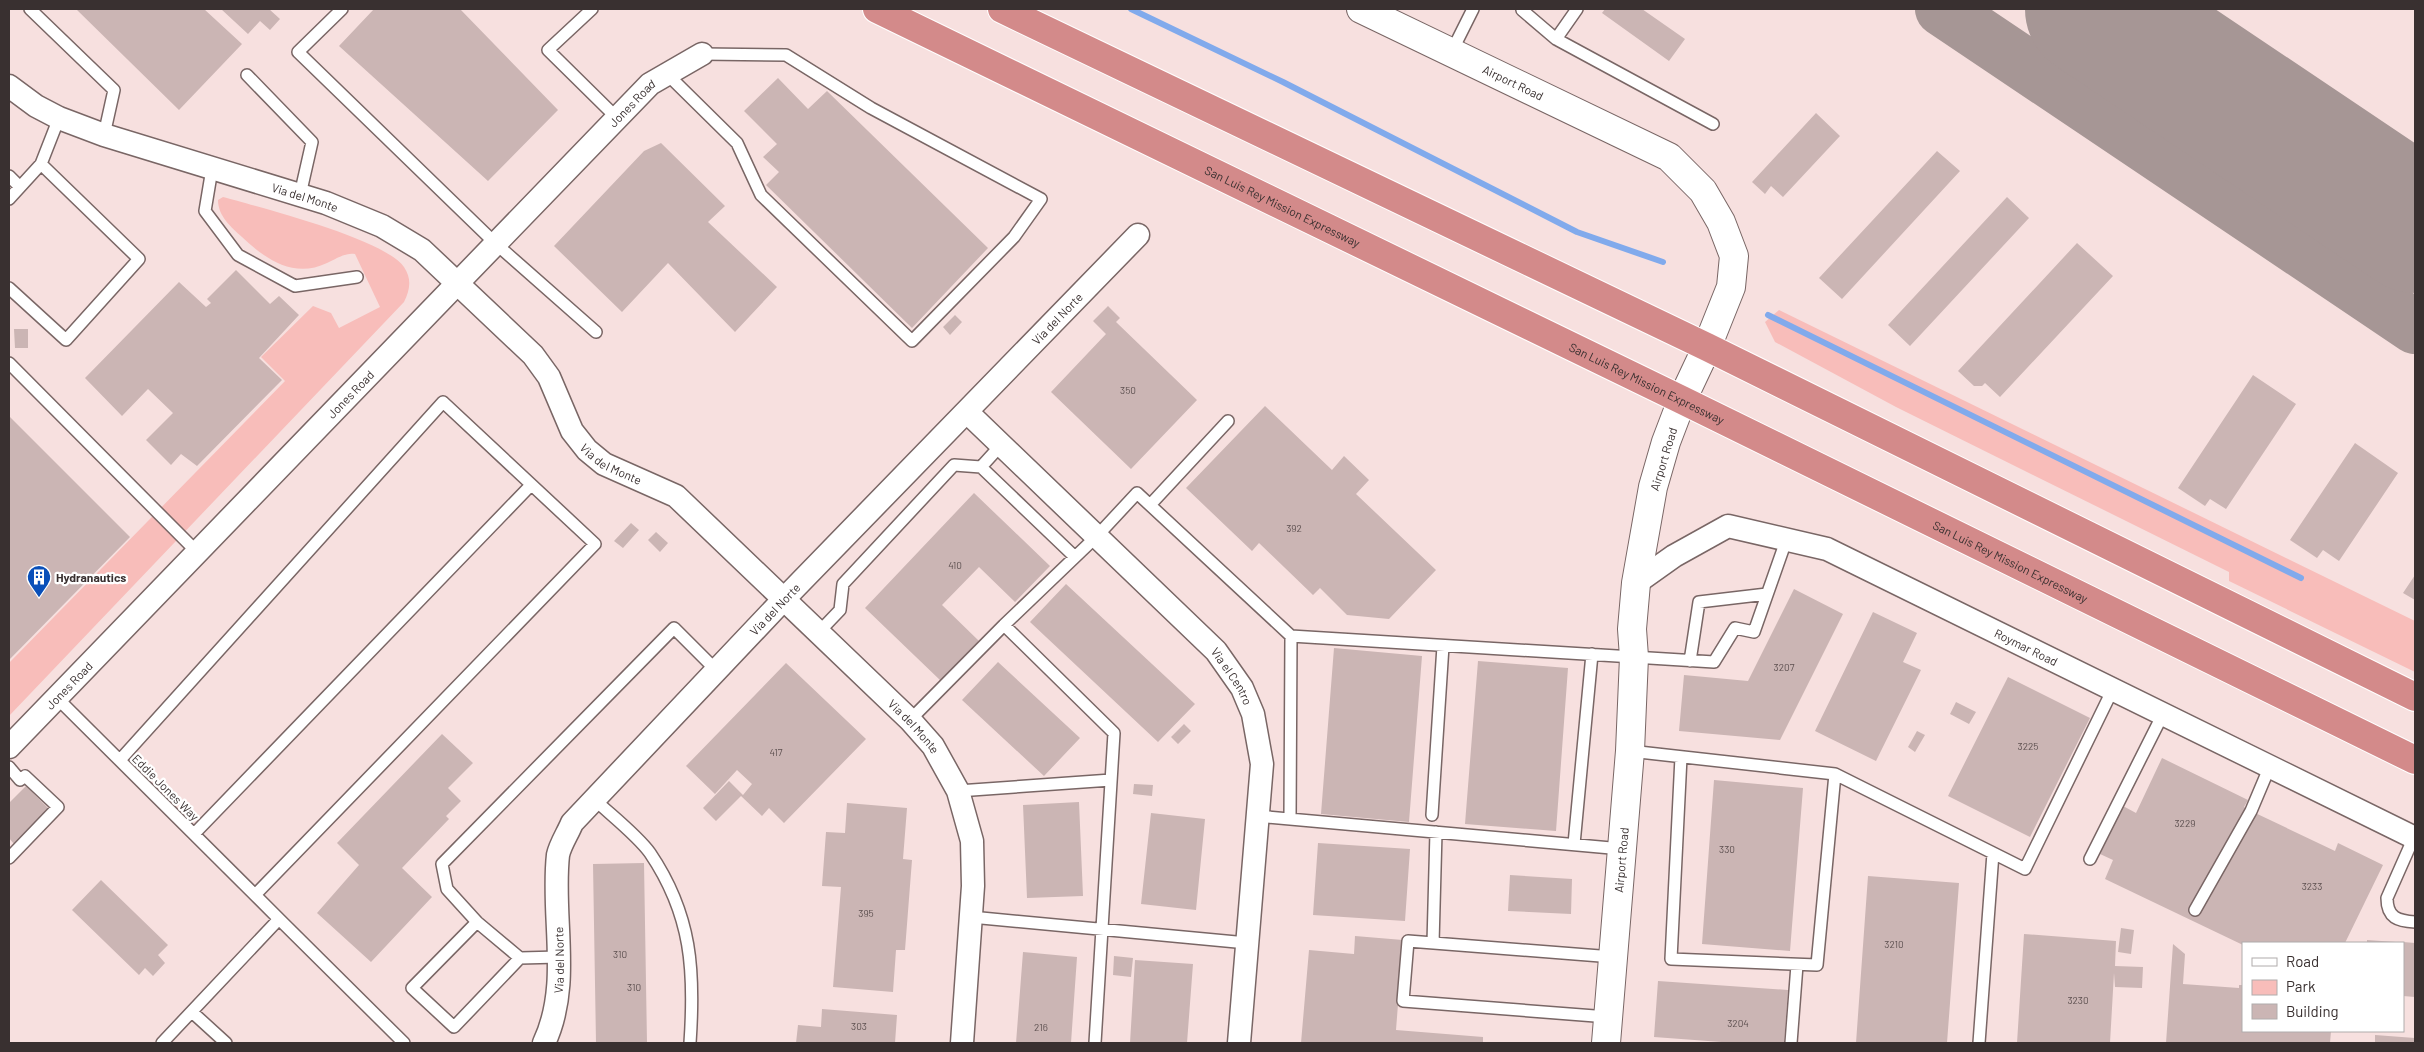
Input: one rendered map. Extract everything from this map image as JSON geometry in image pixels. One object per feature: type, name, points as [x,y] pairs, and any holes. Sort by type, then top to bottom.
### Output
[{"type":"highway","name":"San Luis Rey Mission Expressway","points":[[877,9],[1682,400],[2415,760]]},
{"type":"highway","points":[[1002,9],[1707,347],[2415,697]]},
{"type":"street","name":"Airport Road","points":[[1372,11],[1451,53],[1669,157],[1703,191],[1721,222],[1734,256],[1731,287],[1707,347],[1682,400],[1653,487],[1636,583],[1632,628],[1634,657],[1630,751],[1607,1030]]},
{"type":"street","name":"Jones Road","points":[[9,747],[650,84],[702,54]]},
{"type":"street","name":"Via del Monte","points":[[9,86],[36,106],[59,118],[104,135],[326,203],[382,226],[422,250],[538,362],[549,377],[572,431],[587,450],[604,464],[676,496],[910,720],[933,746],[958,791],[972,841],[973,886],[962,1043]]},
{"type":"street","name":"Via del Norte","points":[[544,1043],[552,1026],[559,985],[558,853],[572,824],[783,600],[1138,234]]},
{"type":"street","name":"Via el Centro","points":[[967,412],[1216,650],[1242,688],[1253,714],[1262,764],[1238,1043]]},
{"type":"street","name":"Roymar Road","points":[[1636,583],[1674,556],[1728,526],[1787,538],[1827,549],[2415,837]]},
{"type":"lane","points":[[30,9],[114,90],[104,135]]},
{"type":"lane","points":[[342,9],[298,52],[495,243],[596,332]]},
{"type":"lane","points":[[592,9],[548,50],[617,118]]},
{"type":"lane","points":[[1451,53],[1473,9]]},
{"type":"lane","points":[[1522,9],[1556,39],[1713,124]]},
{"type":"lane","points":[[1556,39],[1577,9]]},
{"type":"lane","points":[[667,74],[737,144],[761,195],[912,341],[1014,237],[1041,199],[871,108],[786,55],[702,54]]},
{"type":"lane","points":[[247,75],[312,142],[300,195]]},
{"type":"lane","points":[[9,199],[41,164],[59,118]]},
{"type":"lane","points":[[9,288],[66,340],[139,259],[41,164]]},
{"type":"lane","points":[[212,169],[205,211],[238,256],[295,286],[357,277]]},
{"type":"lane","points":[[9,176],[20,187]]},
{"type":"lane","points":[[9,363],[198,553]]},
{"type":"lane","points":[[120,760],[443,402],[595,544],[255,895]]},
{"type":"lane","points":[[1150,505],[1228,421]]},
{"type":"lane","points":[[981,467],[1002,445]]},
{"type":"lane","points":[[818,633],[840,610],[842,584],[954,465],[981,467],[1075,557]]},
{"type":"lane","points":[[194,834],[530,485]]},
{"type":"lane","points":[[910,720],[1138,493],[1291,636],[1714,662],[1736,628],[1754,632],[1787,538]]},
{"type":"lane","points":[[1690,661],[1699,602],[1767,594]]},
{"type":"lane","points":[[1004,625],[1114,733],[1095,1043]]},
{"type":"lane","points":[[559,957],[520,958],[477,922],[447,889],[442,864],[674,628],[717,671]]},
{"type":"lane","points":[[1290,819],[1291,636]]},
{"type":"lane","points":[[1432,815],[1443,646]]},
{"type":"lane","points":[[1574,844],[1592,654]]},
{"type":"lane","points":[[1630,751],[1836,774],[2025,869],[2113,689]]},
{"type":"lane","name":"Eddie Jones Way","points":[[57,698],[404,1043]]},
{"type":"lane","points":[[2090,859],[2163,714]]},
{"type":"lane","points":[[1681,757],[1671,959],[1817,965],[1836,774]]},
{"type":"lane","points":[[2195,910],[2251,810],[2270,766]]},
{"type":"lane","points":[[9,767],[20,780],[25,776],[58,807],[9,858]]},
{"type":"lane","points":[[958,791],[1111,780]]},
{"type":"lane","points":[[595,800],[649,852],[675,899],[690,948],[693,997],[690,1043]]},
{"type":"lane","points":[[1257,816],[1622,849]]},
{"type":"lane","points":[[1433,942],[1436,832]]},
{"type":"lane","points":[[2415,837],[2387,898],[2387,907],[2391,915],[2398,921],[2415,922]]},
{"type":"lane","points":[[1978,1043],[1993,853]]},
{"type":"lane","points":[[971,917],[1247,943]]},
{"type":"lane","points":[[162,1043],[279,919]]},
{"type":"lane","points":[[477,922],[412,988],[454,1027],[520,958]]},
{"type":"lane","points":[[1607,1030],[1402,1001],[1408,941],[1613,957]]},
{"type":"lane","points":[[1791,1043],[1797,964]]},
{"type":"lane","points":[[192,1012],[226,1043]]},
{"type":"green space","points":[[223,197],[320,225],[348,235],[392,256],[407,271],[409,289],[406,298],[9,716],[9,663],[285,381],[261,357],[313,306],[331,313],[339,328],[380,307],[355,254],[345,255],[315,267],[303,269],[281,264],[260,253],[230,225],[220,211],[218,200]]},
{"type":"green space","points":[[1779,310],[2415,621],[2415,672],[2229,581],[2229,572],[1896,407],[1775,342],[1765,322]]},
{"type":"building","points":[[76,9],[204,9],[242,44],[179,110]]},
{"type":"building","points":[[221,9],[269,9],[280,19],[270,30],[260,21],[248,34]]},
{"type":"building","points":[[374,9],[460,9],[558,110],[488,181],[339,46]]},
{"type":"building","points":[[1605,9],[1642,9],[1685,39],[1669,61],[1602,13]]},
{"type":"building","points":[[778,78],[808,109],[827,91],[988,248],[912,328],[766,185],[779,172],[763,157],[777,144],[744,111]]},
{"type":"building","points":[[1816,113],[1840,136],[1783,197],[1771,186],[1765,194],[1752,182]]},
{"type":"building","points":[[661,143],[725,206],[708,222],[777,287],[735,332],[668,263],[622,312],[554,246],[644,151]]},
{"type":"building","points":[[1937,151],[1960,171],[1842,299],[1819,278]]},
{"type":"building","points":[[2007,197],[2029,218],[1910,346],[1888,325]]},
{"type":"building","points":[[2077,243],[2113,276],[2000,397],[1985,383],[1982,386],[1974,386],[1958,371]]},
{"type":"building","points":[[236,270],[270,304],[279,296],[299,315],[259,358],[282,380],[197,466],[181,454],[171,465],[146,440],[173,413],[148,389],[122,416],[85,378],[179,282],[206,307],[211,303],[207,299]]},
{"type":"building","points":[[1108,306],[1120,318],[1116,322],[1197,400],[1131,469],[1051,392],[1106,334],[1093,321]]},
{"type":"building","points":[[955,315],[962,322],[950,335],[943,327]]},
{"type":"building","points":[[14,329],[28,329],[28,348],[15,348]]},
{"type":"building","points":[[2253,375],[2296,404],[2226,509],[2210,499],[2205,506],[2178,488]]},
{"type":"building","points":[[1265,406],[1332,470],[1344,456],[1369,480],[1356,494],[1436,570],[1389,619],[1347,615],[1320,588],[1313,595],[1259,543],[1252,551],[1186,488]]},
{"type":"building","name":"Hydranautics","points":[[9,416],[130,537],[9,660]]},
{"type":"building","points":[[2355,443],[2398,473],[2339,561],[2323,550],[2317,558],[2290,540]]},
{"type":"building","points":[[974,493],[1050,566],[1015,602],[979,567],[942,605],[979,641],[941,681],[865,608]]},
{"type":"building","points":[[631,523],[639,530],[623,548],[614,541]]},
{"type":"building","points":[[656,532],[668,543],[660,552],[648,540]]},
{"type":"building","points":[[2415,575],[2415,600],[2403,593]]},
{"type":"building","points":[[1066,584],[1195,704],[1158,742],[1030,622]]},
{"type":"building","points":[[1794,589],[1843,614],[1780,740],[1679,731],[1684,675],[1748,681]]},
{"type":"building","points":[[1873,612],[1917,633],[1903,662],[1921,670],[1876,761],[1815,731]]},
{"type":"building","points":[[1334,648],[1422,656],[1409,822],[1321,814]]},
{"type":"building","points":[[1478,661],[1568,668],[1556,831],[1465,824]]},
{"type":"building","points":[[998,662],[1080,738],[1044,776],[962,700]]},
{"type":"building","points":[[786,663],[866,739],[784,823],[769,808],[762,816],[741,796],[716,821],[703,808],[729,781],[743,795],[752,784],[737,770],[715,794],[686,766]]},
{"type":"building","points":[[2008,677],[2090,718],[2030,837],[1948,796]]},
{"type":"building","points":[[1956,702],[1976,712],[1969,724],[1950,714]]},
{"type":"building","points":[[1184,724],[1191,731],[1178,744],[1171,737]]},
{"type":"building","points":[[1917,731],[1925,735],[1915,752],[1908,747]]},
{"type":"building","points":[[442,734],[473,763],[448,788],[461,801],[446,816],[449,819],[402,868],[432,897],[371,962],[317,913],[359,865],[337,843]]},
{"type":"building","points":[[2162,758],[2248,800],[2244,807],[2251,811],[2335,851],[2338,843],[2383,865],[2345,942],[2242,942],[2242,945],[2105,879],[2113,860],[2100,854],[2123,806],[2136,813]]},
{"type":"building","points":[[1714,780],[1803,788],[1790,951],[1702,944]]},
{"type":"building","points":[[1134,784],[1153,785],[1152,796],[1133,794]]},
{"type":"building","points":[[26,786],[49,809],[14,844],[9,838],[9,803]]},
{"type":"building","points":[[1079,802],[1083,896],[1027,898],[1023,805]]},
{"type":"building","points":[[847,803],[907,808],[903,859],[912,860],[905,950],[896,950],[893,992],[833,987],[841,887],[822,886],[826,832],[845,833]]},
{"type":"building","points":[[1151,813],[1205,819],[1196,910],[1141,904]]},
{"type":"building","points":[[1318,843],[1410,849],[1405,921],[1313,915]]},
{"type":"building","points":[[644,863],[647,1043],[596,1043],[593,864]]},
{"type":"building","points":[[1510,875],[1572,879],[1571,914],[1508,911]]},
{"type":"building","points":[[1868,876],[1959,883],[1947,1043],[1856,1043]]},
{"type":"building","points":[[101,880],[168,945],[158,955],[165,963],[153,976],[145,968],[139,975],[72,910]]},
{"type":"building","points":[[2121,928],[2134,930],[2131,954],[2118,952]]},
{"type":"building","points":[[2024,934],[2116,941],[2115,966],[2143,967],[2142,988],[2115,987],[2114,973],[2110,1043],[2017,1043]]},
{"type":"building","points":[[1355,936],[1403,940],[1396,1030],[1483,1037],[1483,1043],[1301,1043],[1309,950],[1354,954]]},
{"type":"building","points":[[2367,940],[2396,942],[2367,942]]},
{"type":"building","points":[[2404,942],[2415,943],[2415,997],[2404,996]]},
{"type":"building","points":[[2173,944],[2185,954],[2183,984],[2239,988],[2239,985],[2242,985],[2242,1032],[2331,1032],[2330,1043],[2166,1043]]},
{"type":"building","points":[[1023,952],[1077,957],[1071,1043],[1016,1043]]},
{"type":"building","points":[[1114,956],[1133,958],[1131,977],[1113,975]]},
{"type":"building","points":[[1135,960],[1193,964],[1187,1043],[1130,1043]]},
{"type":"building","points":[[1658,981],[1788,990],[1784,1043],[1735,1043],[1654,1037]]},
{"type":"building","points":[[822,1009],[897,1015],[895,1043],[796,1043],[798,1025],[821,1027]]},
{"type":"building","points":[[2375,1035],[2415,1038],[2415,1043],[2375,1043]]},
{"type":"waterway","points":[[1131,9],[1283,82],[1577,232],[1663,262]]},
{"type":"waterway","points":[[1768,315],[2301,578]]},
{"type":"taxiway","points":[[1942,9],[2415,327]]},
{"type":"taxiway","points":[[2404,217],[2415,231]]},
{"type":"runway","points":[[2093,9],[2415,225]]},
{"type":"place","name":"Hydranautics","points":[[39,598]]}]
